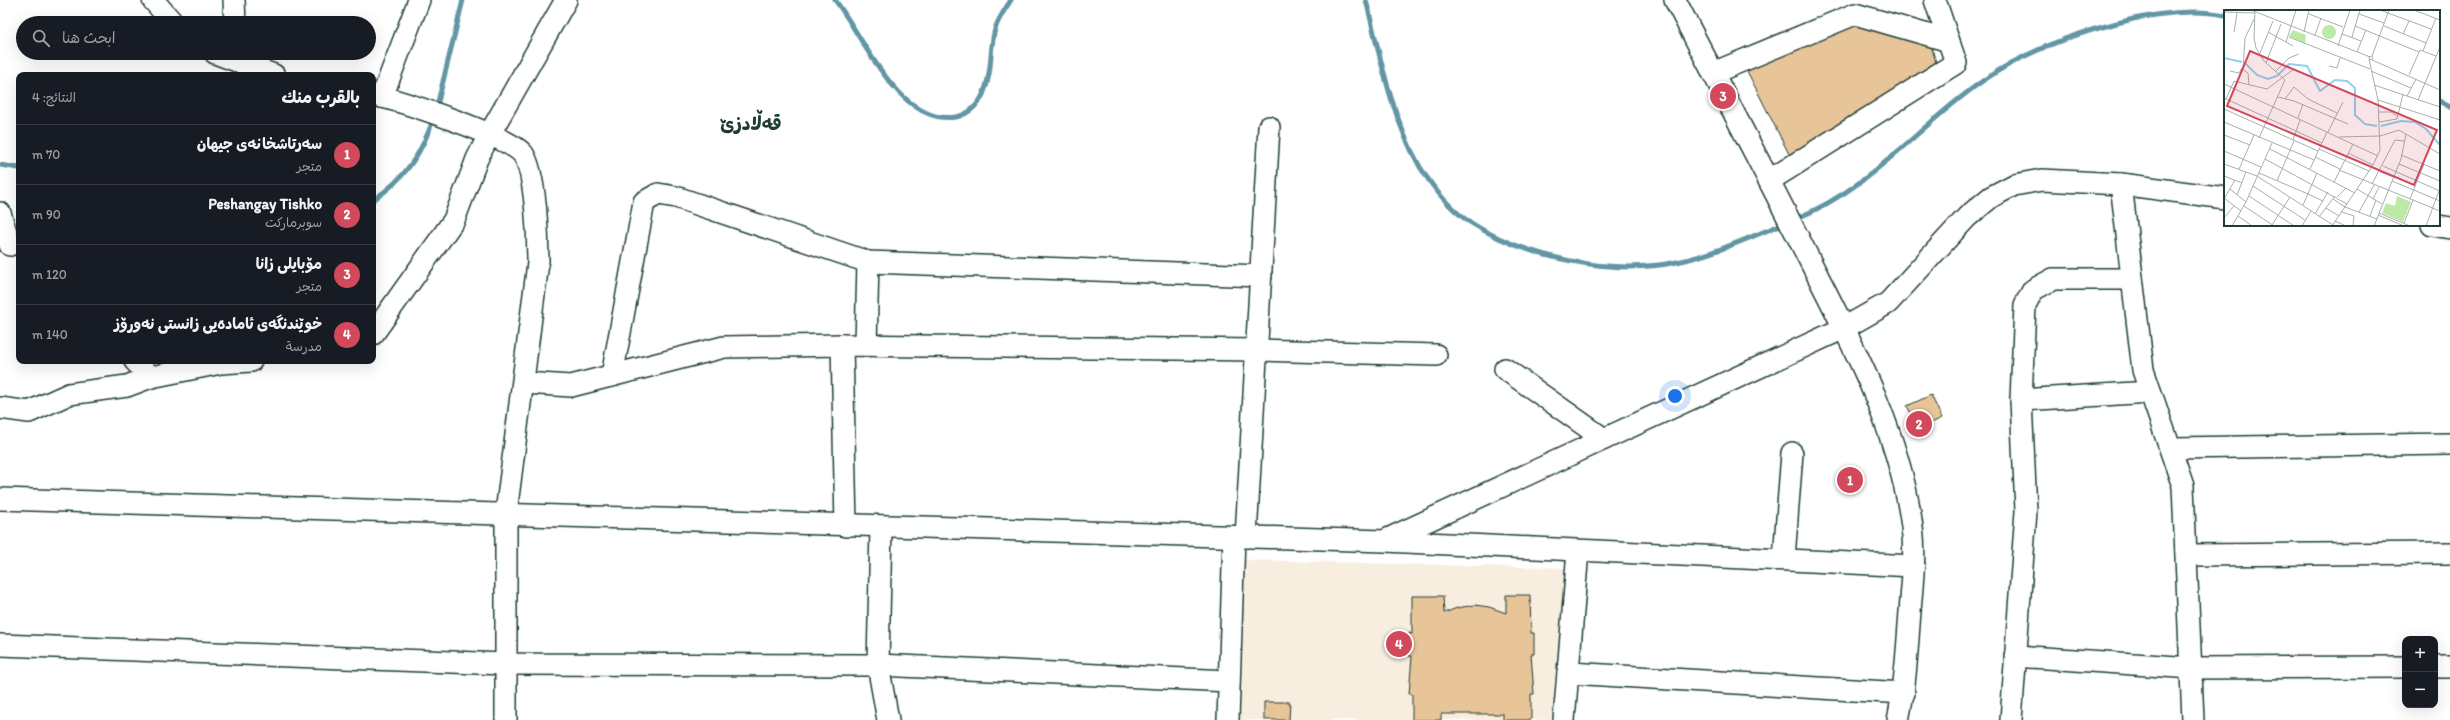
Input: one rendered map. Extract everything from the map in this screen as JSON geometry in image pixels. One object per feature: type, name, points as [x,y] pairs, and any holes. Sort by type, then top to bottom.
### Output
[{"type":"street","points":[[153,0],[167,16]]},
{"type":"street","points":[[234,0],[235,16]]},
{"type":"street","points":[[419,0],[377,96],[464,124],[512,145],[523,155],[533,190],[538,234],[538,263],[524,383],[506,513],[506,720]]},
{"type":"street","points":[[376,330],[454,220],[477,159],[489,135],[566,0]]},
{"type":"street","points":[[1675,0],[1771,183],[1844,328],[1896,456],[1913,528],[1914,566],[1904,693],[1898,720]]},
{"type":"street","points":[[1771,183],[1956,63],[1935,0]]},
{"type":"street","points":[[1713,72],[1855,14],[1949,41]]},
{"type":"street","points":[[243,60],[268,72]]},
{"type":"street","points":[[1228,720],[1229,681],[1240,537],[1257,350],[1269,127]]},
{"type":"street","points":[[1385,541],[1844,328],[1888,303],[1967,217],[2004,190],[2032,180],[2121,184],[2224,198]]},
{"type":"street","points":[[2121,184],[2131,279],[2143,370],[2172,448],[2183,486],[2192,668],[2193,720]]},
{"type":"street","points":[[612,376],[644,202],[658,194],[676,197],[868,262],[1261,276]]},
{"type":"street","points":[[0,214],[10,245]]},
{"type":"street","points":[[2438,226],[2450,228]]},
{"type":"street","points":[[866,346],[868,262]]},
{"type":"street","points":[[2011,720],[2026,511],[2022,400],[2024,317],[2028,297],[2033,290],[2053,279],[2131,279]]},
{"type":"street","points":[[524,383],[571,386],[724,347],[842,345],[1257,350],[1436,355]]},
{"type":"street","points":[[842,345],[846,526]]},
{"type":"street","points":[[138,364],[151,377]]},
{"type":"street","points":[[0,408],[29,412],[69,394],[127,386],[151,377],[216,364]]},
{"type":"street","points":[[1504,369],[1604,439]]},
{"type":"street","points":[[2022,400],[2150,392]]},
{"type":"street","points":[[2172,448],[2450,444]]},
{"type":"street","points":[[1784,558],[1792,453]]},
{"type":"street","points":[[0,500],[506,513],[846,526],[1385,541],[1578,551],[1784,558],[1914,566]]},
{"type":"street","points":[[881,527],[878,665],[888,720]]},
{"type":"street","points":[[1564,720],[1570,673],[1578,551]]},
{"type":"street","points":[[2187,555],[2450,553]]},
{"type":"street","points":[[0,645],[505,664],[878,665],[1229,681]]},
{"type":"street","points":[[2015,656],[2192,668],[2402,667]]},
{"type":"street","points":[[2438,667],[2450,667]]},
{"type":"street","points":[[1570,673],[1904,693]]},
{"type":"shaded area","points":[[1243,560],[1565,568],[1551,720],[1237,720]]},
{"type":"building","points":[[1863,21],[1931,45],[1937,66],[1791,158],[1745,67]]},
{"type":"building","points":[[1931,395],[1942,418],[1919,429],[1907,406]]},
{"type":"building","points":[[1506,595],[1530,595],[1531,633],[1534,633],[1534,654],[1531,654],[1534,694],[1531,694],[1531,720],[1503,720],[1503,714],[1441,714],[1441,720],[1412,720],[1412,694],[1409,694],[1412,656],[1409,656],[1409,633],[1412,634],[1412,596],[1443,596],[1444,613],[1457,608],[1475,605],[1489,607],[1506,613]]},
{"type":"building","points":[[1264,702],[1290,702],[1289,720],[1264,720]]},
{"type":"waterway","points":[[436,110],[463,0]]},
{"type":"waterway","points":[[835,0],[871,55],[900,93],[917,108],[936,116],[956,117],[965,114],[980,101],[989,76],[995,29],[1011,0]]},
{"type":"waterway","points":[[1366,0],[1387,85],[1394,107],[1401,127],[1420,167],[1435,189],[1454,210],[1468,221],[1491,234],[1515,245],[1569,261],[1625,267],[1651,266],[1691,259],[1732,245],[1785,223]]},
{"type":"waterway","points":[[1795,219],[1823,206],[1848,190],[1872,173],[1937,117],[1984,80],[2031,53],[2082,33],[2144,17],[2184,12],[2224,15]]},
{"type":"waterway","points":[[2440,102],[2450,107]]},
{"type":"waterway","points":[[376,198],[394,183],[411,164],[424,142],[434,117]]},
{"type":"waterway","points":[[0,165],[16,168]]},
{"type":"place","name":"مۆبایلی زانا","points":[[1723,96]]},
{"type":"place","name":"Peshangay Tishko","points":[[1919,424]]},
{"type":"place","name":"سەرتاشخانەی جیهان","points":[[1850,480]]},
{"type":"place","name":"خوێندنگەی ئامادەیی زانستی نەورۆز","points":[[1399,644]]},
{"type":"district","name":"قەڵادزێ","points":[[751,123]]}]
